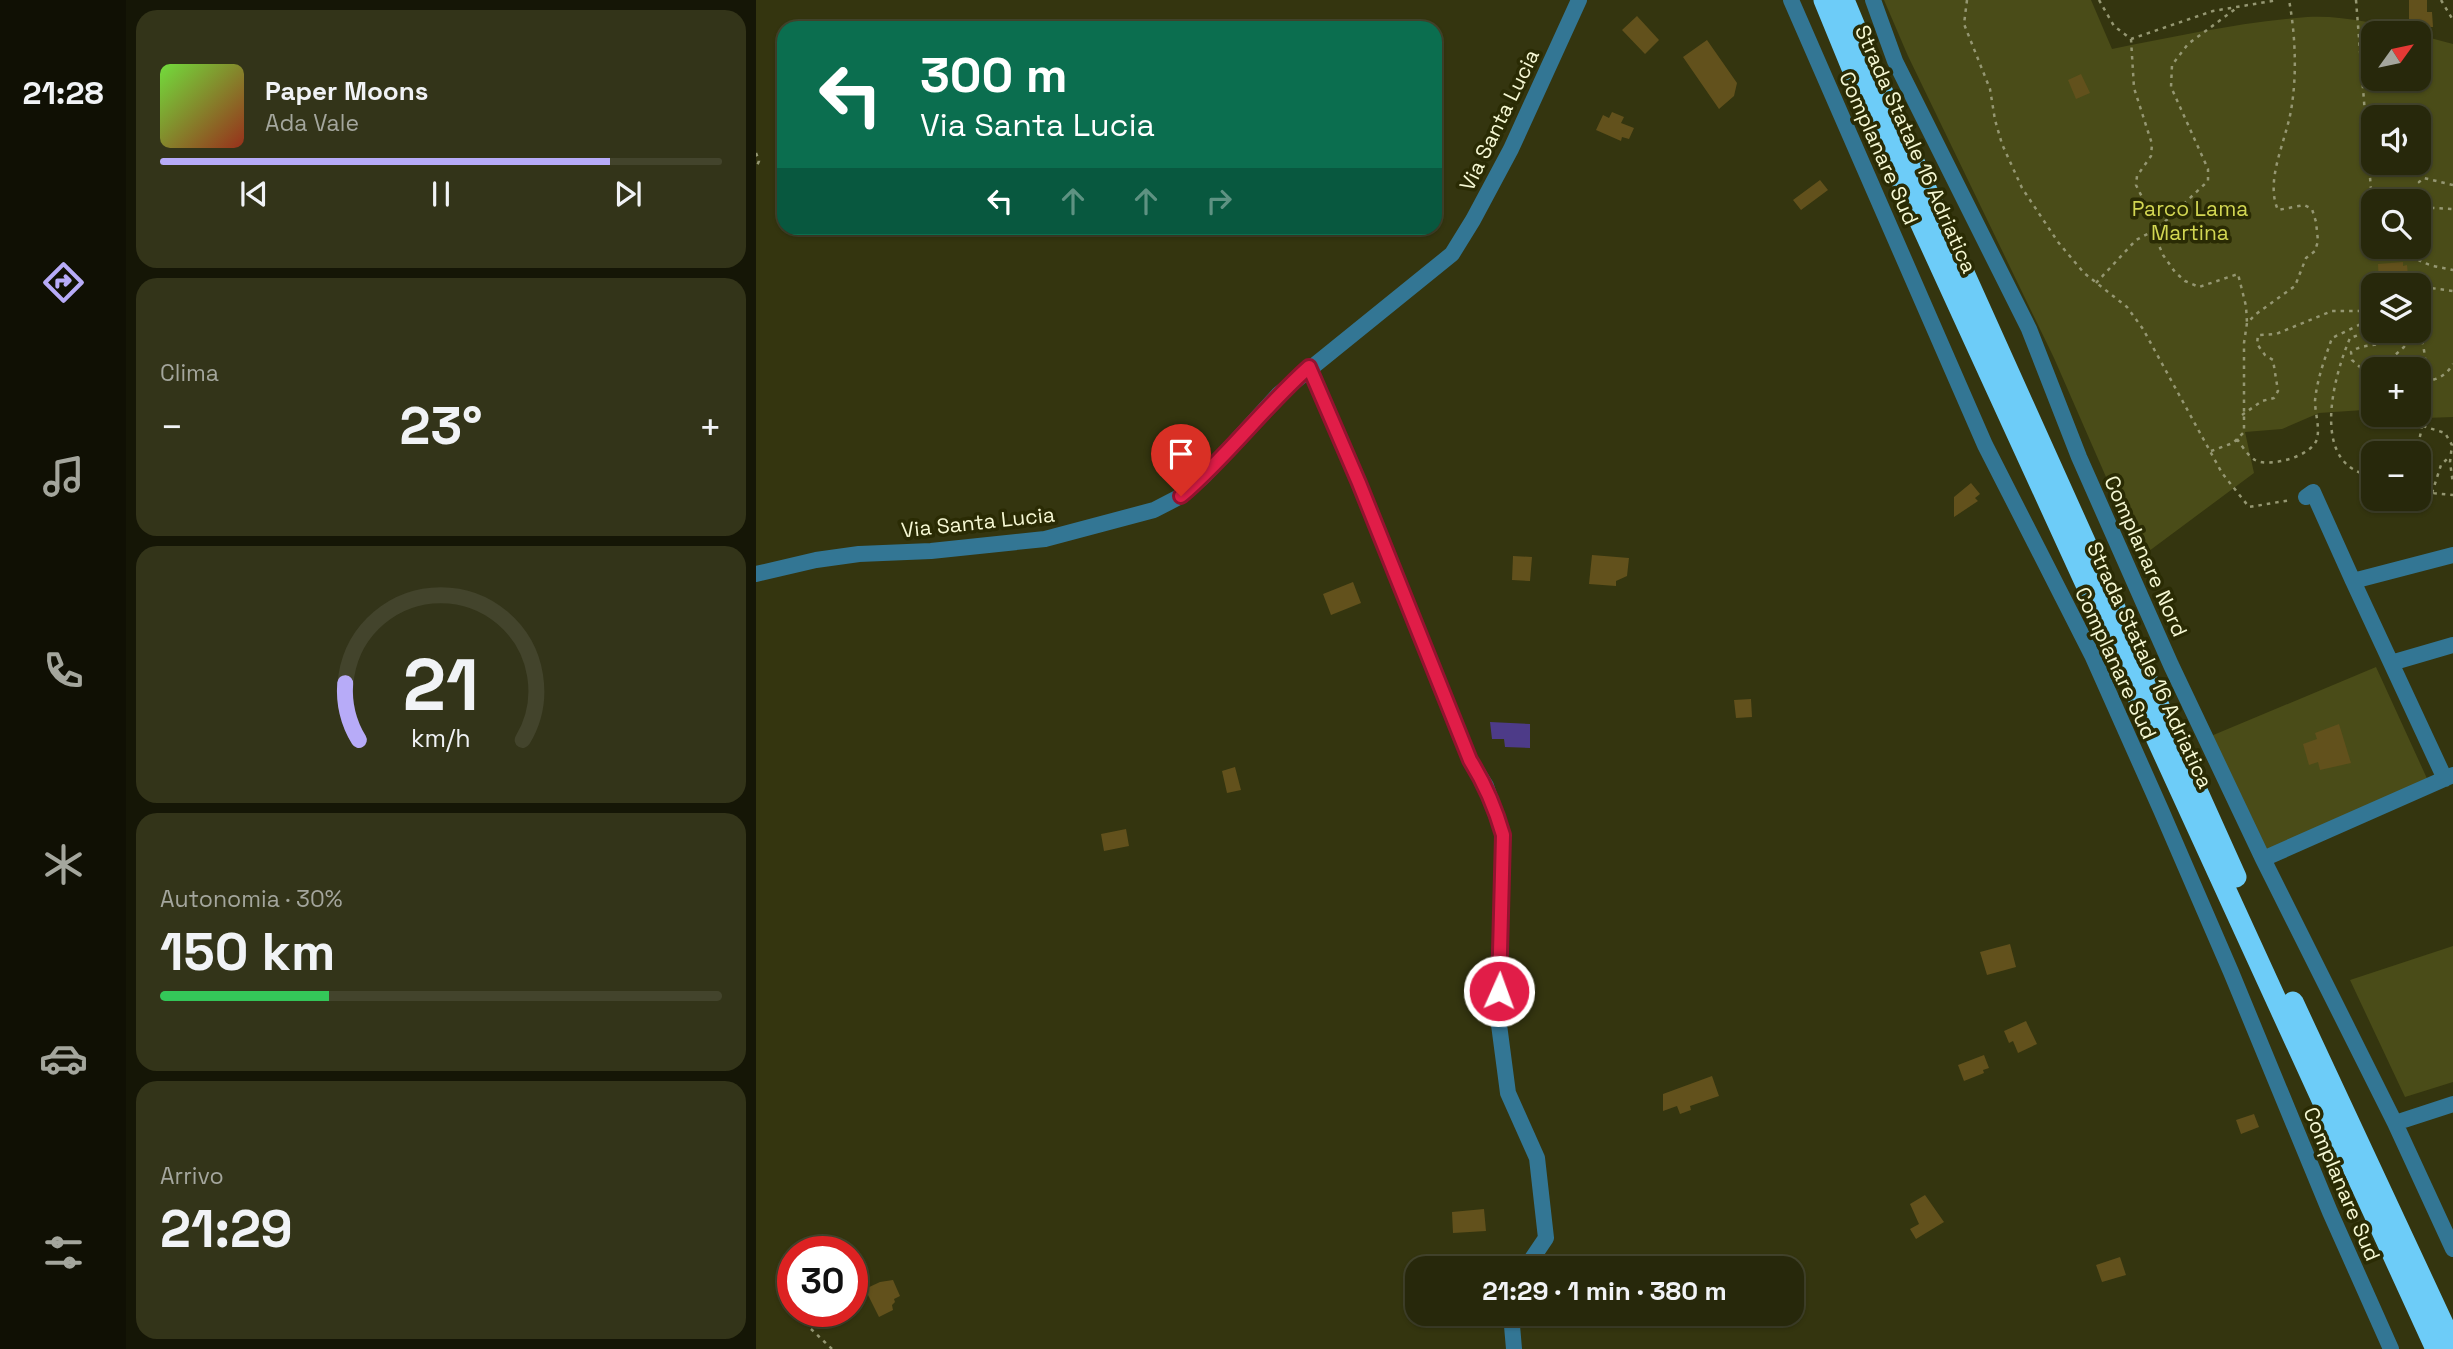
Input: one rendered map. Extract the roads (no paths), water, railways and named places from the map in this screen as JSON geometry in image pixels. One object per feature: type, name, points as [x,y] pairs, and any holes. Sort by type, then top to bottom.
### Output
[{"type":"highway","name":"Strada Statale 16 Adriatica","points":[[1824,0],[1915,210],[2436,1349]]},
{"type":"highway","name":"Strada Statale 16 Adriatica","points":[[1844,0],[1875,75],[2252,912],[2453,1345]]},
{"type":"street","name":"Via Santa Lucia","points":[[756,573],[816,559],[1045,539],[1154,510],[1181,496],[1205,476],[1279,394],[1309,367],[1452,254],[1511,149],[1579,0]]},
{"type":"street","name":"Complanare Sud","points":[[1791,0],[1985,445],[2092,655],[2231,972],[2330,1212],[2391,1349]]},
{"type":"street","name":"Complanare Nord","points":[[1872,0],[1895,61],[2029,329],[2079,457],[2171,665],[2263,859],[2395,1123],[2453,1248]]},
{"type":"street","points":[[1309,367],[1359,483],[1470,760],[1486,786],[1503,835],[1498,1017],[1508,1093],[1537,1158],[1546,1238],[1534,1256]]},
{"type":"street","points":[[2263,859],[2449,777],[2391,663],[2313,492],[2306,498]]},
{"type":"street","points":[[2353,581],[2453,555]]},
{"type":"street","points":[[2391,663],[2453,645]]},
{"type":"street","points":[[2395,1123],[2453,1104]]},
{"type":"street","points":[[1512,1326],[1514,1349]]},
{"type":"park label","name":"Parco Lama Martina","points":[[2190,220]]}]
